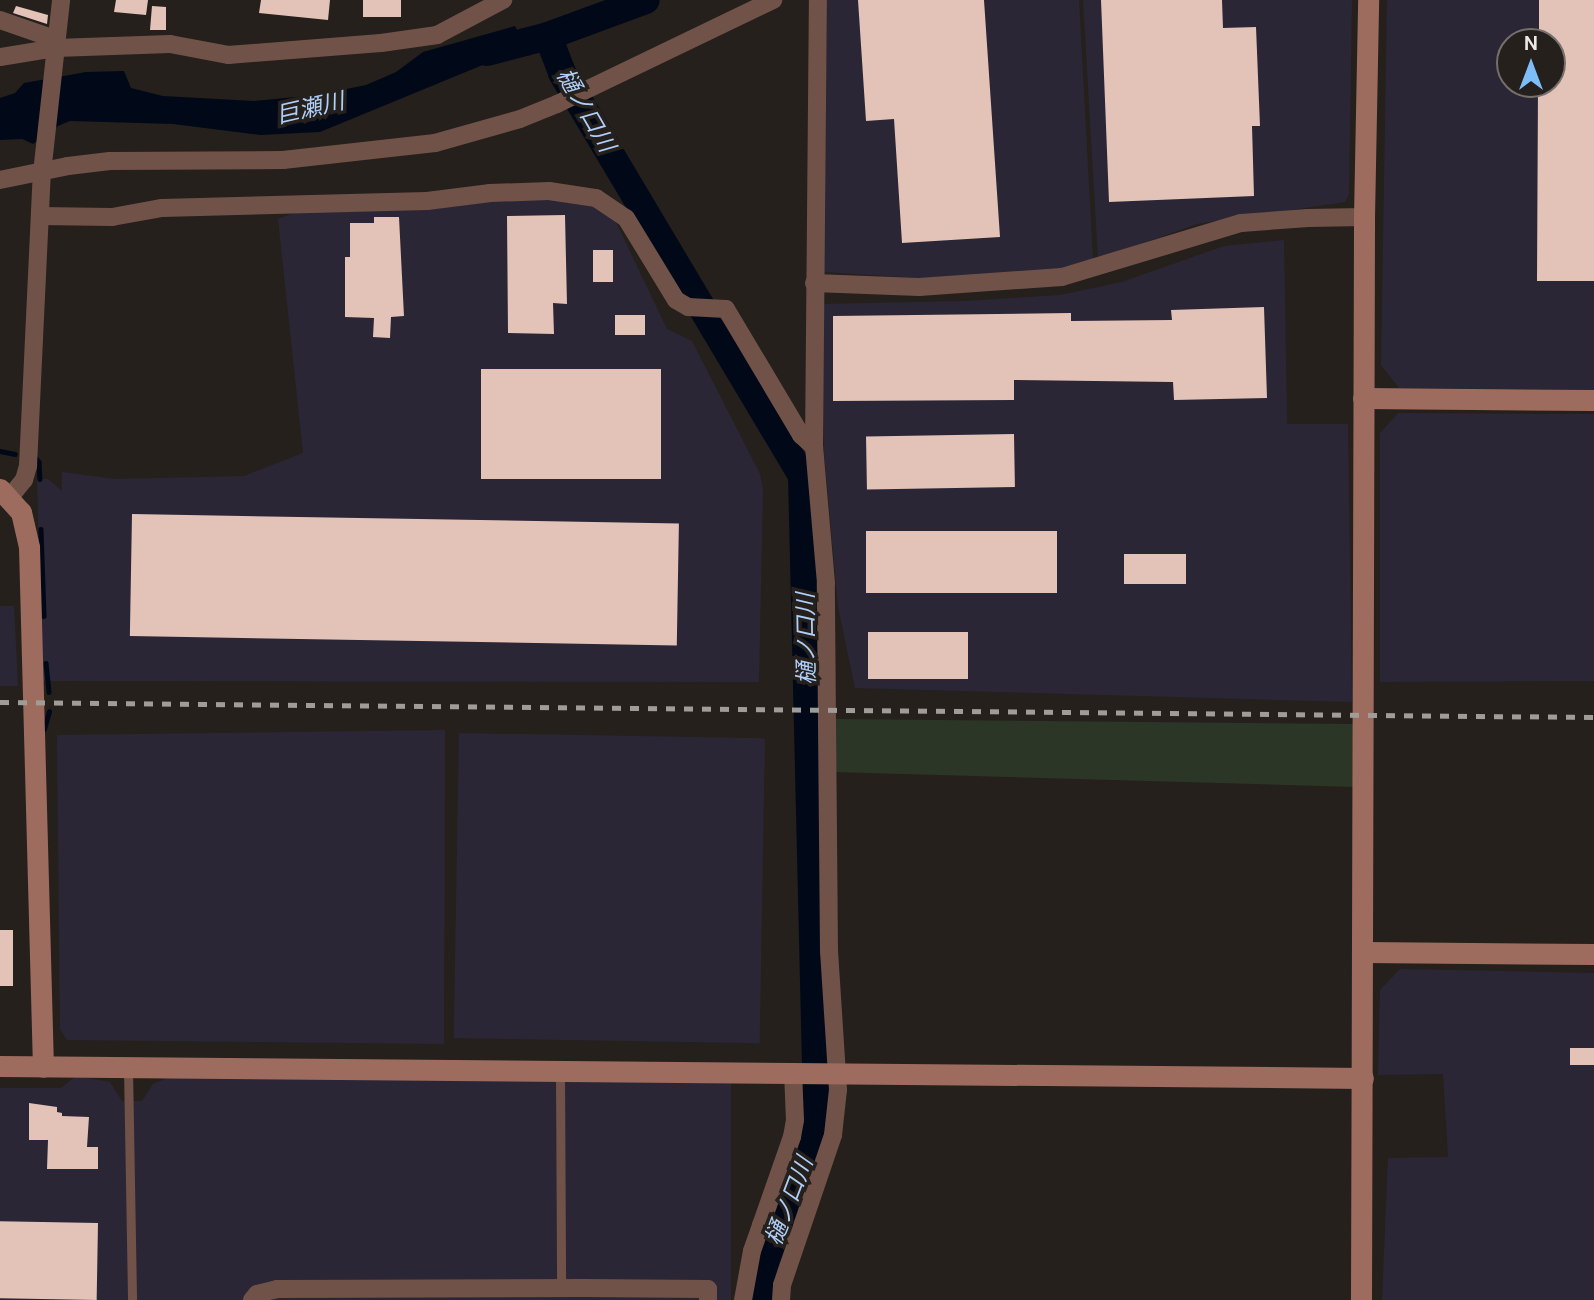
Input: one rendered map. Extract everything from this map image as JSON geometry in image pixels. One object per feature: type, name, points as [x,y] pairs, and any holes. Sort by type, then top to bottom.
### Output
[{"type":"street","points":[[43,1067],[29,547],[20,512],[5,493],[24,480],[28,466],[43,170],[61,0]]},
{"type":"street","points":[[0,57],[56,50],[170,44],[228,55],[357,46],[437,35],[503,0]]},
{"type":"street","points":[[0,180],[43,170],[110,161],[283,160],[366,153],[435,143],[520,119],[556,104],[773,0]]},
{"type":"street","points":[[781,1300],[793,1236],[833,1135],[837,1115],[829,951],[826,583],[814,447],[818,0]]},
{"type":"street","points":[[1362,1300],[1363,398],[1368,0]]},
{"type":"street","points":[[0,20],[56,50]]},
{"type":"street","points":[[40,216],[112,217],[162,208],[427,201],[490,193],[573,193],[596,198],[625,218],[676,300],[688,307],[726,309],[801,435],[814,447]]},
{"type":"street","points":[[814,283],[919,287],[1062,277],[1241,223],[1364,217]]},
{"type":"street","points":[[1363,398],[1594,400]]},
{"type":"street","points":[[1363,952],[1594,954]]},
{"type":"street","points":[[0,1066],[1363,1079]]},
{"type":"street","points":[[743,1300],[752,1251],[792,1137],[798,1073]]},
{"type":"street","points":[[763,1225],[793,1236]]},
{"type":"street","points":[[252,1300],[257,1294],[277,1289],[518,1294],[561,1289],[590,1294],[708,1289],[708,1300]]},
{"type":"lane","points":[[128,1068],[132,1300]]},
{"type":"lane","points":[[560,1072],[561,1289]]},
{"type":"shaded area","points":[[827,0],[1079,0],[1093,260],[1059,269],[1006,275],[918,278],[823,272]]},
{"type":"shaded area","points":[[1083,0],[1352,0],[1349,194],[1345,202],[1197,224],[1098,259]]},
{"type":"shaded area","points":[[1387,0],[1594,0],[1594,390],[1399,388],[1381,365]]},
{"type":"shaded area","points":[[551,198],[593,204],[616,222],[667,329],[692,341],[760,474],[763,489],[759,682],[43,681],[37,479],[48,479],[62,491],[62,472],[115,479],[244,476],[303,453],[278,219],[302,210]]},
{"type":"shaded area","points":[[1284,240],[1287,424],[1348,424],[1352,702],[855,688],[838,607],[824,452],[820,304],[965,301],[1060,295],[1122,282],[1224,246]]},
{"type":"shaded area","points":[[1398,413],[1594,414],[1594,681],[1380,682],[1380,433]]},
{"type":"shaded area","points":[[0,606],[14,606],[18,686],[0,686]]},
{"type":"shaded area","points":[[445,730],[444,1044],[67,1040],[60,1029],[57,735]]},
{"type":"shaded area","points":[[459,733],[765,738],[760,1043],[454,1038]]},
{"type":"shaded area","points":[[1400,969],[1594,973],[1594,1300],[1382,1300],[1388,1158],[1448,1157],[1443,1074],[1378,1075],[1380,990]]},
{"type":"shaded area","points":[[76,1076],[110,1082],[122,1101],[142,1101],[153,1084],[170,1077],[731,1080],[731,1300],[0,1300],[0,1088],[61,1088]]},
{"type":"green space","points":[[832,719],[1356,724],[1355,787],[833,772]]},
{"type":"water","points":[[515,26],[531,55],[490,62],[320,132],[261,135],[173,124],[70,121],[33,144],[22,139],[0,140],[0,98],[15,93],[24,83],[86,72],[124,71],[131,88],[163,96],[254,101],[316,95],[366,85],[396,72],[423,52]]},
{"type":"building","points":[[116,0],[148,0],[146,15],[114,12]]},
{"type":"building","points":[[261,0],[330,0],[328,20],[259,13]]},
{"type":"building","points":[[363,0],[401,0],[401,17],[363,17]]},
{"type":"building","points":[[858,0],[984,0],[1000,237],[902,243],[894,119],[866,121]]},
{"type":"building","points":[[1101,0],[1222,0],[1223,28],[1256,27],[1260,126],[1252,126],[1254,196],[1109,202]]},
{"type":"building","points":[[1539,0],[1594,0],[1594,281],[1537,281],[1538,98],[1566,98],[1566,28],[1539,28]]},
{"type":"building","points":[[16,6],[48,15],[47,24],[13,13]]},
{"type":"building","points":[[152,6],[166,7],[166,30],[150,30]]},
{"type":"building","points":[[565,215],[567,304],[553,303],[554,334],[508,333],[507,216]]},
{"type":"building","points":[[374,217],[399,217],[404,316],[391,317],[390,338],[373,337],[374,318],[345,317],[345,257],[350,257],[350,223],[374,223]]},
{"type":"building","points":[[593,250],[613,250],[613,282],[593,282]]},
{"type":"building","points":[[1264,307],[1267,398],[1174,400],[1173,382],[1014,380],[1014,400],[833,401],[833,316],[1071,313],[1071,321],[1172,320],[1171,310]]},
{"type":"building","points":[[615,315],[645,315],[645,335],[615,335]]},
{"type":"building","points":[[481,369],[661,369],[661,479],[481,479]]},
{"type":"building","points":[[1014,434],[1015,487],[867,490],[866,437]]},
{"type":"building","points":[[132,514],[679,524],[677,646],[130,636]]},
{"type":"building","points":[[866,531],[1057,531],[1057,593],[866,593]]},
{"type":"building","points":[[1124,554],[1186,554],[1186,584],[1124,584]]},
{"type":"building","points":[[868,632],[968,632],[968,679],[868,679]]},
{"type":"building","points":[[0,930],[13,930],[13,986],[0,986]]},
{"type":"building","points":[[1570,1048],[1594,1048],[1594,1065],[1570,1065]]},
{"type":"building","points":[[29,1103],[57,1107],[57,1112],[62,1113],[62,1116],[89,1117],[87,1147],[98,1147],[98,1169],[47,1169],[48,1140],[29,1140]]},
{"type":"building","points":[[0,1221],[98,1223],[97,1300],[0,1298]]},
{"type":"waterway","name":"巨瀬川","points":[[487,52],[548,36],[646,0]]},
{"type":"waterway","name":"樋ノ口川","points":[[548,36],[562,73],[802,476],[817,1110],[811,1142],[763,1268],[761,1300]]},
{"type":"waterway","points":[[0,451],[15,454]]},
{"type":"waterway","points":[[35,457],[39,462],[40,479]]},
{"type":"waterway","points":[[41,529],[44,616]]},
{"type":"waterway","points":[[46,663],[49,692]]},
{"type":"waterway","points":[[44,729],[49,712]]},
{"type":"railway","points":[[0,702],[1594,717]]}]
